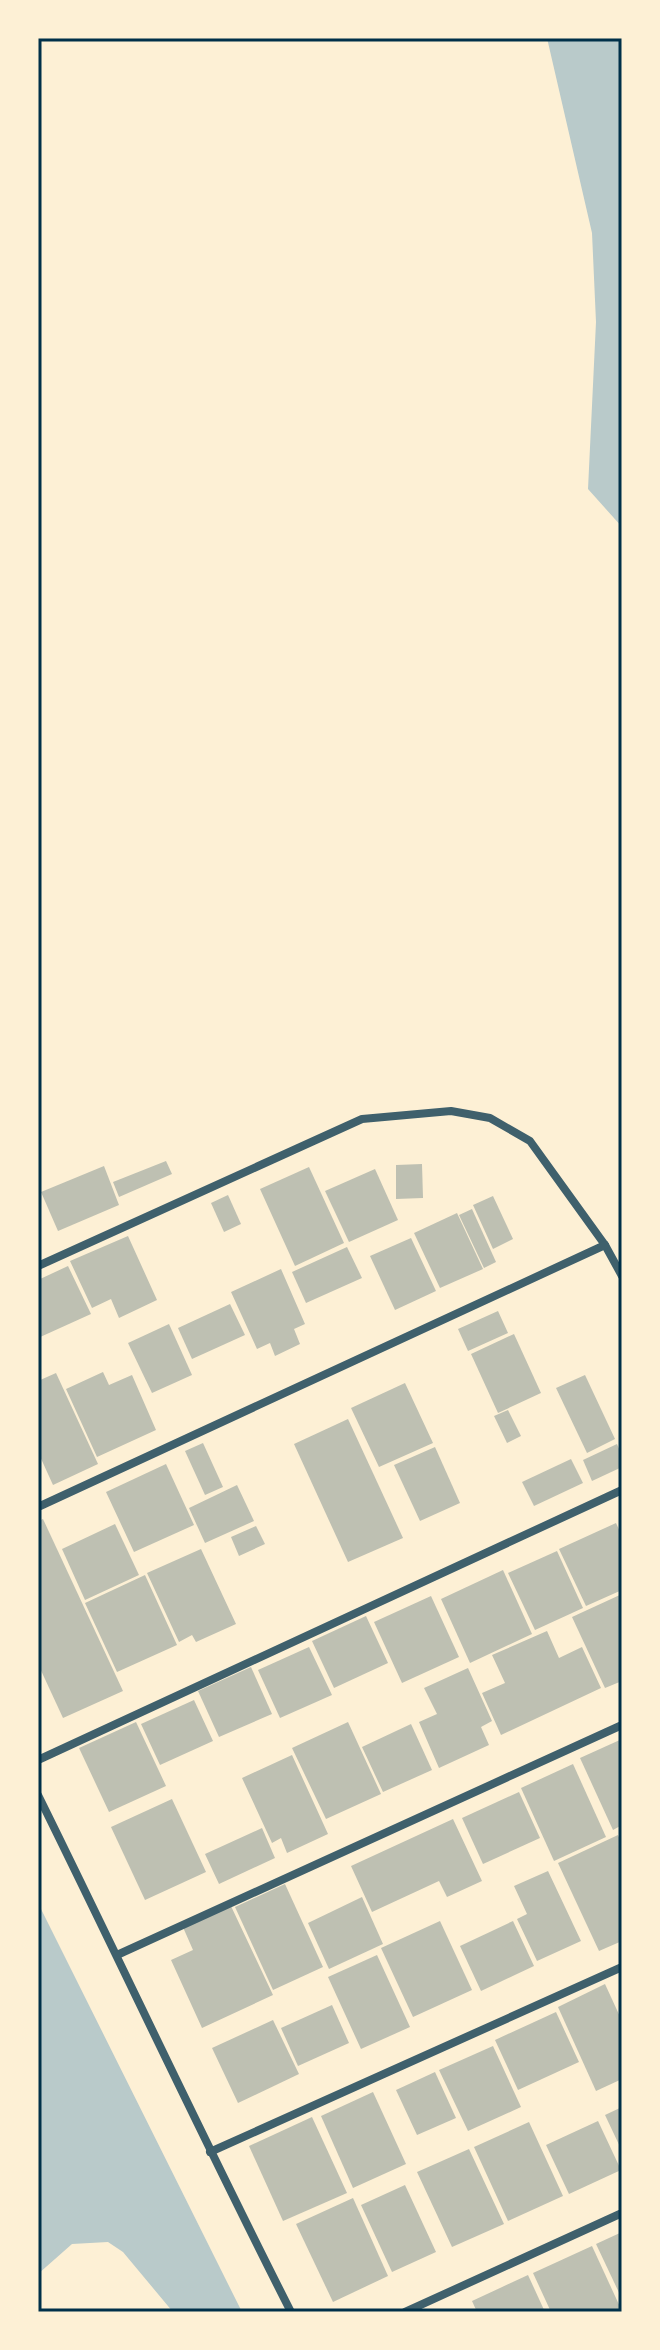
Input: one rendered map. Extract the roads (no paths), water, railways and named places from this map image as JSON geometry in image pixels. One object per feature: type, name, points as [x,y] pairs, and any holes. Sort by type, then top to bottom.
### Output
[{"type":"street","points":[[38,1266],[362,1119],[451,1111],[490,1118],[530,1141],[605,1245],[622,1276]]},
{"type":"street","points":[[38,1507],[605,1245]]},
{"type":"street","points":[[38,1760],[622,1490]]},
{"type":"street","points":[[117,1955],[622,1725]]},
{"type":"street","points":[[38,1795],[210,2152],[291,2312]]},
{"type":"street","points":[[210,2152],[622,1967]]},
{"type":"street","points":[[405,2312],[622,2213]]}]
